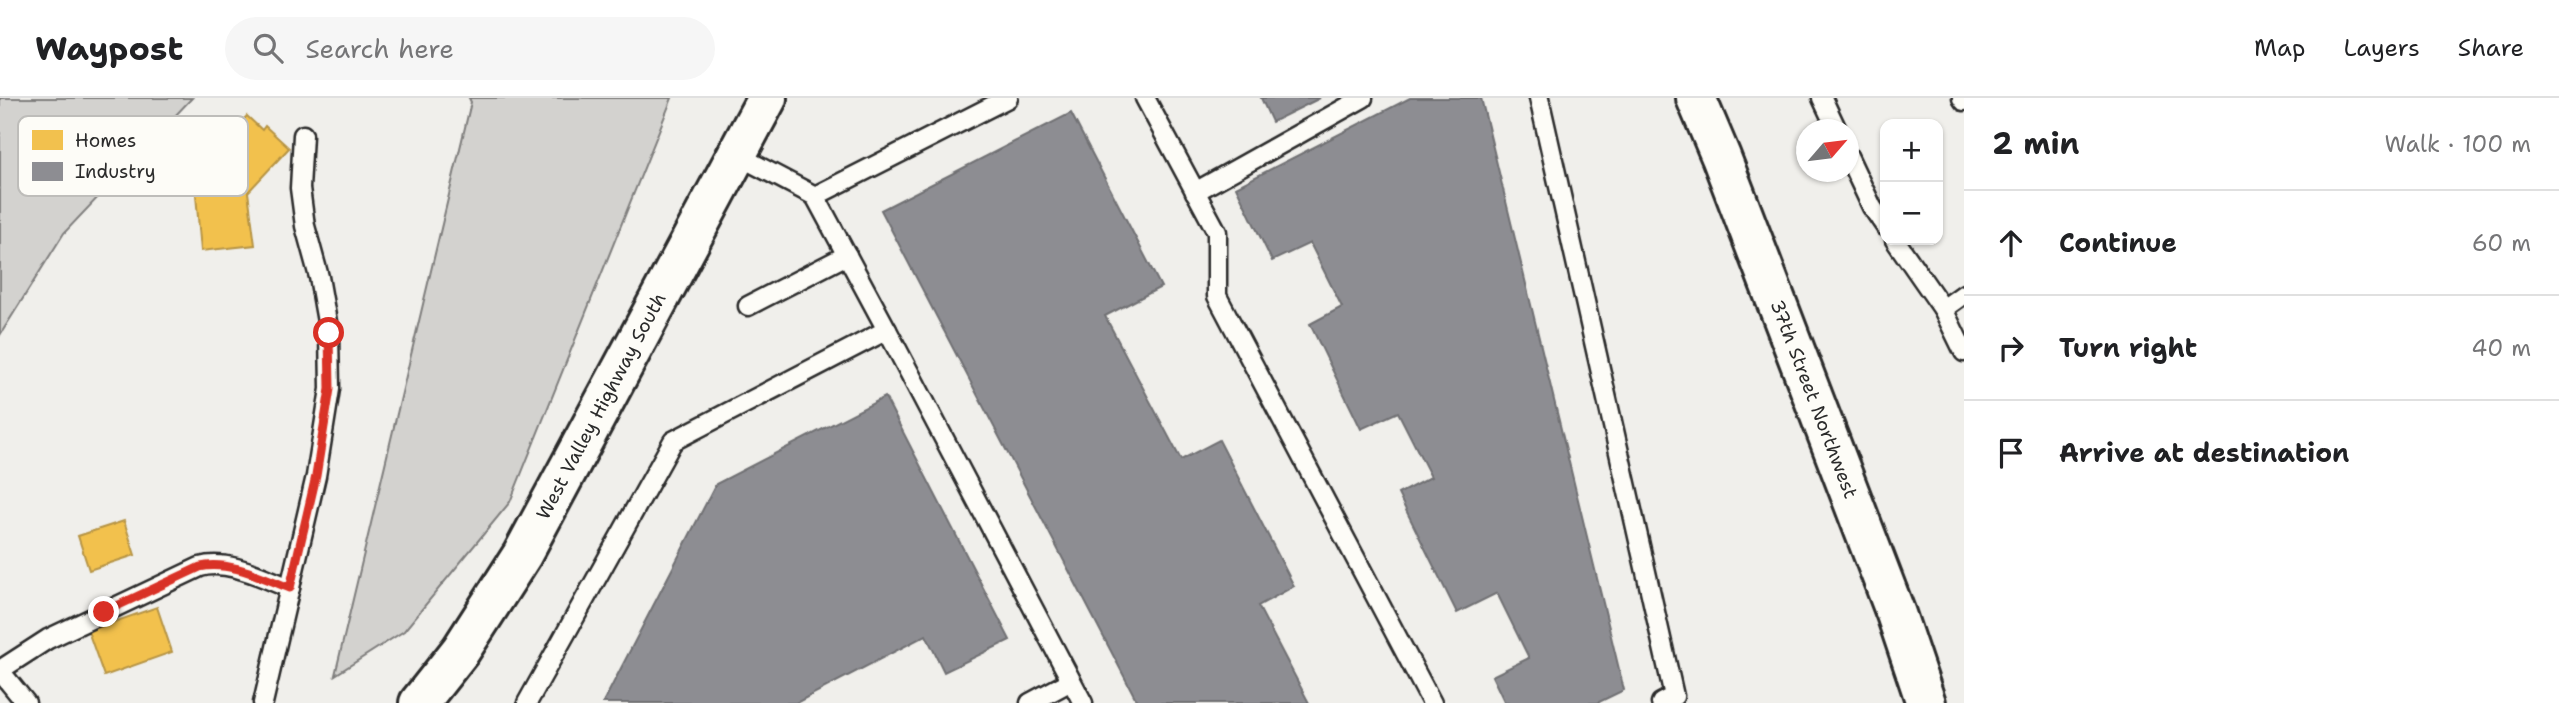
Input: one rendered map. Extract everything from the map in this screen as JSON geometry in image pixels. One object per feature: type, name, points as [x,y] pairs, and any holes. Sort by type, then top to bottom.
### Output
[{"type":"main road","name":"West Valley Highway South","points":[[419,703],[467,641],[522,555],[766,98]]},
{"type":"main road","name":"37th Street Northwest","points":[[1696,98],[1896,614],[1926,703]]},
{"type":"lane","points":[[815,196],[1008,98]]},
{"type":"lane","points":[[1145,98],[1217,232],[1217,296],[1432,703]]},
{"type":"lane","points":[[1195,192],[1363,98]]},
{"type":"lane","points":[[1539,98],[1674,696],[1661,703]]},
{"type":"lane","points":[[1822,98],[1832,119]]},
{"type":"lane","points":[[263,703],[316,476],[330,389],[329,333],[319,277],[305,226],[300,188],[303,135]]},
{"type":"lane","points":[[737,155],[815,196],[1083,703]]},
{"type":"lane","points":[[1859,178],[1880,219]]},
{"type":"lane","points":[[1898,245],[1943,309],[1964,352]]},
{"type":"lane","points":[[748,306],[847,255]]},
{"type":"lane","points":[[1943,309],[1964,295]]},
{"type":"lane","points":[[527,703],[673,441],[887,330]]},
{"type":"lane","points":[[26,703],[0,671],[48,639],[200,567],[211,564],[226,566],[290,588]]},
{"type":"lane","points":[[1030,703],[1071,681]]},
{"type":"shaded area","points":[[0,98],[192,98],[175,116],[18,116],[18,196],[99,196],[64,233],[0,335]]},
{"type":"shaded area","points":[[469,98],[672,98],[510,502],[404,631],[335,675],[471,102]]},
{"type":"building: Homes","points":[[248,117],[262,130],[265,126],[289,148],[248,192]]},
{"type":"building: Homes","points":[[248,192],[255,245],[201,251],[196,196],[248,196]]},
{"type":"building: Homes","points":[[124,521],[135,555],[89,570],[78,536]]},
{"type":"building: Homes","points":[[157,607],[172,652],[104,676],[88,631]]},
{"type":"building: Industry","points":[[1261,98],[1320,98],[1272,122]]},
{"type":"building: Industry","points":[[1410,98],[1481,98],[1624,690],[1597,703],[1505,703],[1492,676],[1529,658],[1497,593],[1457,613],[1398,494],[1431,477],[1398,412],[1361,429],[1310,324],[1342,307],[1310,243],[1272,261],[1236,187]]},
{"type":"building: Industry","points":[[1071,113],[1161,287],[1105,316],[1181,460],[1219,440],[1294,586],[1258,606],[1309,703],[1138,703],[881,210]]},
{"type":"building: Industry","points":[[885,397],[1010,640],[944,672],[926,635],[796,703],[603,703],[716,484]]},
{"type":"route","points":[[104,612],[211,564],[226,566],[290,588],[316,476],[330,389],[329,333]]}]
